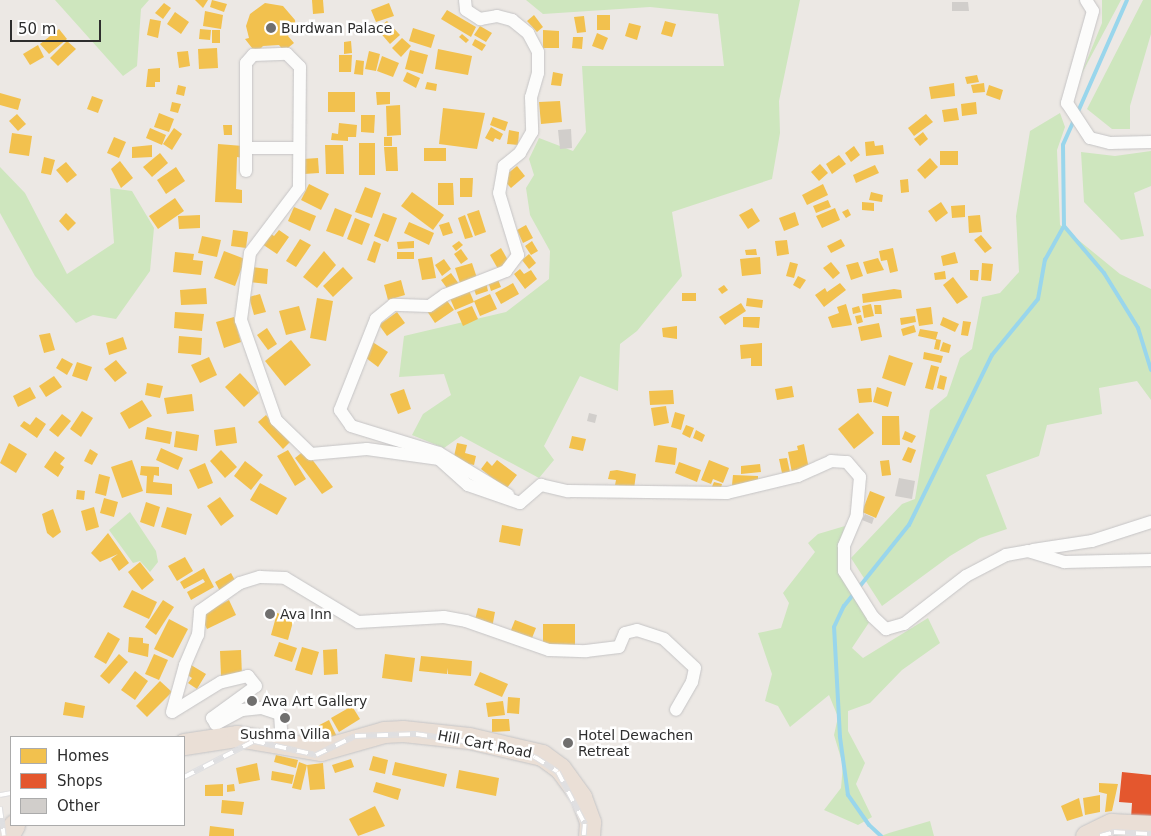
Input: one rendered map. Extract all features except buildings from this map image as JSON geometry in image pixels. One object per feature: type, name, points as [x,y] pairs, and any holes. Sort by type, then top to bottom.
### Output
[{"type":"highway","name":"Hill Cart Road","points":[[185,744],[237,736],[321,750],[384,732],[403,731],[469,738],[542,755],[560,768],[577,788],[590,822],[589,836]]},
{"type":"highway","points":[[1086,836],[1111,824],[1151,826]]},
{"type":"street","points":[[465,0],[466,10],[480,19],[497,16],[512,20],[528,33],[538,52],[538,73],[531,97],[532,132],[520,153],[504,166],[499,193],[518,255],[506,271],[446,295],[429,306],[393,305],[376,319],[340,410],[351,426],[439,453],[520,503]]},
{"type":"street","points":[[1086,0],[1093,11],[1067,103],[1090,138],[1110,143],[1151,142]]},
{"type":"street","points":[[246,171],[246,63],[253,55],[287,54],[300,67],[299,188],[250,253],[240,320],[276,420],[311,454],[367,449],[439,459],[468,485],[520,503]]},
{"type":"street","points":[[246,148],[299,148]]},
{"type":"street","points":[[520,503],[541,485],[568,491],[727,493],[798,476],[831,461],[847,462],[860,477],[857,515],[844,546],[844,571],[873,617],[886,629],[904,624],[966,576],[1006,555],[1092,541],[1151,522]]},
{"type":"street","points":[[1028,551],[1064,562],[1151,560]]},
{"type":"street","points":[[282,743],[280,714],[261,708],[242,710],[216,724],[212,718],[256,686],[248,676],[221,682],[172,712],[185,665],[198,635],[200,611],[240,583],[260,577],[285,578],[358,622],[444,617],[466,621],[549,650],[586,652],[619,647],[625,633],[637,630],[664,639],[695,668],[692,682],[676,710]]},
{"type":"green space","points":[[55,0],[149,0],[141,9],[137,66],[123,76]]},
{"type":"green space","points":[[526,0],[800,0],[779,101],[780,133],[772,179],[672,212],[682,276],[637,331],[620,344],[618,391],[580,376],[544,446],[554,460],[539,478],[461,436],[444,448],[412,435],[423,414],[451,395],[444,374],[399,377],[404,336],[506,312],[549,279],[550,251],[530,215],[526,188],[534,175],[529,159],[539,138],[573,151],[586,132],[582,66],[724,66],[718,14],[650,7],[543,14]]},
{"type":"green space","points":[[1102,0],[1121,0],[1081,75],[1102,23]]},
{"type":"green space","points":[[1143,0],[1151,0],[1151,34],[1130,106],[1130,129],[1112,129],[1087,109]]},
{"type":"green space","points":[[1060,113],[1065,127],[1057,150],[1060,225],[1120,274],[1151,289],[1151,400],[1137,381],[1099,388],[1102,414],[1047,425],[1039,456],[986,475],[1007,529],[980,538],[950,556],[882,606],[851,558],[902,504],[915,499],[930,410],[947,396],[960,358],[972,349],[982,297],[1000,293],[1019,272],[1016,216],[1030,131]]},
{"type":"green space","points":[[1151,151],[1151,186],[1134,193],[1144,236],[1121,240],[1084,202],[1081,152],[1115,156]]},
{"type":"green space","points":[[0,167],[25,193],[67,274],[114,243],[110,188],[132,191],[154,228],[150,271],[116,319],[93,315],[76,323],[35,276],[0,213]]},
{"type":"green space","points":[[130,512],[156,551],[158,562],[150,572],[140,561],[133,563],[109,530]]},
{"type":"green space","points":[[845,526],[839,545],[870,621],[852,648],[863,658],[928,618],[940,643],[902,670],[870,703],[848,711],[848,731],[865,763],[856,784],[872,817],[858,825],[824,810],[841,788],[843,765],[834,735],[838,717],[829,695],[790,727],[778,706],[765,701],[772,674],[758,633],[781,628],[789,603],[783,593],[815,552],[808,543],[818,534]]},
{"type":"green space","points":[[930,821],[934,836],[881,836],[889,833]]},
{"type":"waterway","points":[[1077,114],[1127,0]]},
{"type":"waterway","points":[[1074,120],[1063,145],[1064,226],[1104,273],[1138,328],[1151,370]]},
{"type":"waterway","points":[[881,836],[869,825],[848,795],[840,737],[834,627],[844,606],[909,525],[992,355],[1038,299],[1045,260],[1064,226]]},
{"type":"railway","points":[[185,776],[254,741],[316,755],[355,736],[416,734],[469,742],[535,757],[558,772],[585,824],[584,836]]},
{"type":"railway","points":[[0,795],[10,793]]},
{"type":"railway","points":[[0,807],[4,836]]},
{"type":"railway","points":[[1100,836],[1114,832],[1151,834]]},
{"type":"place","name":"Burdwan Palace","points":[[271,28]]},
{"type":"place","name":"Ava Inn","points":[[270,614]]},
{"type":"place","name":"Ava Art Gallery","points":[[252,701]]},
{"type":"place","name":"Sushma Villa","points":[[285,718]]},
{"type":"place","name":"Hotel Dewachen Retreat","points":[[568,743]]}]
